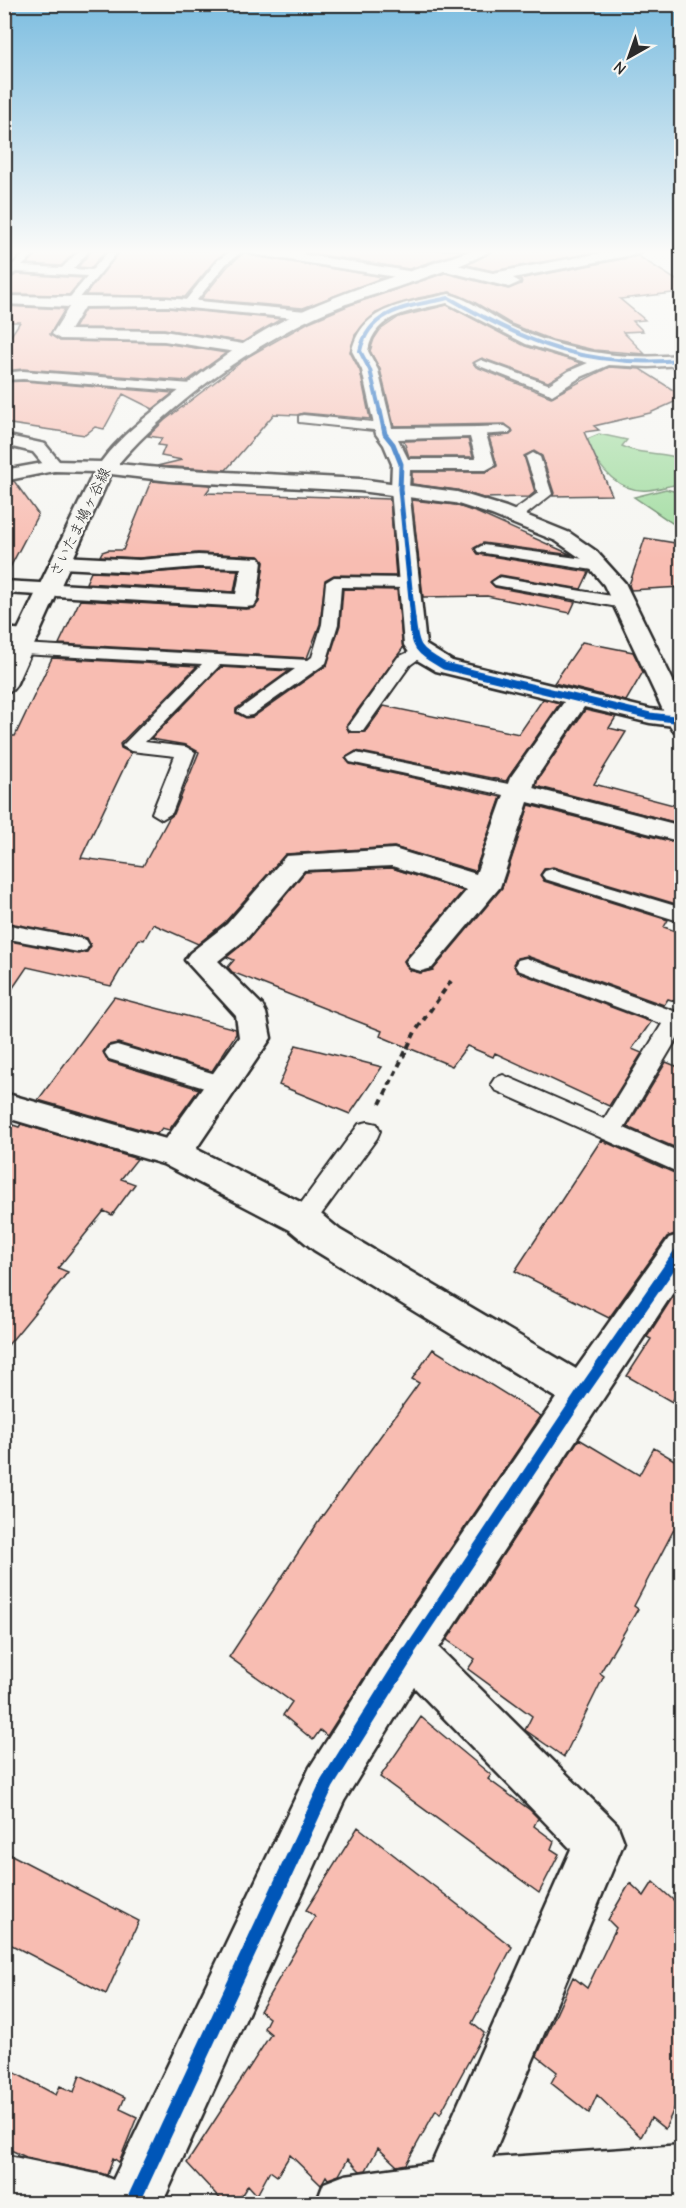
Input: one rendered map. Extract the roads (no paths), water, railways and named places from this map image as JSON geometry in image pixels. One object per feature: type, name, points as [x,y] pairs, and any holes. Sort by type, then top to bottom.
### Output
[{"type":"street","name":"さいたま鳩ヶ谷線","points":[[4,685],[105,467],[132,438],[192,388],[243,353]]},
{"type":"street","points":[[361,353],[370,370],[384,430],[401,464],[399,489],[415,645],[420,652],[444,666],[650,716],[681,721]]},
{"type":"street","points":[[565,353],[603,362],[681,360]]},
{"type":"street","points":[[552,390],[574,374],[603,362]]},
{"type":"street","points":[[384,430],[478,431],[486,465],[401,464]]},
{"type":"street","points":[[4,440],[36,445],[46,452],[54,466]]},
{"type":"street","points":[[4,476],[54,466],[105,467],[170,475],[399,489],[457,498],[514,517],[563,537],[589,555],[614,583],[681,721]]},
{"type":"street","points":[[4,587],[246,601],[252,562],[198,561],[139,566],[61,562]]},
{"type":"street","points":[[4,635],[25,643]]},
{"type":"street","points":[[421,961],[486,887],[523,778],[577,699]]},
{"type":"street","points":[[518,792],[681,834]]},
{"type":"street","points":[[174,1154],[255,1038],[251,1013],[200,960],[237,931],[296,862],[394,857],[486,887]]},
{"type":"street","points":[[4,1105],[174,1154],[303,1220],[327,1240],[582,1393]]},
{"type":"street","points":[[132,2204],[327,1784],[410,1651],[681,1249]]},
{"type":"street","points":[[410,1651],[599,1842],[450,2190]]},
{"type":"street","points":[[345,2204],[450,2190],[681,2174]]},
{"type":"street","points":[[4,2184],[101,2204]]},
{"type":"lane","points":[[481,363],[552,390]]},
{"type":"lane","points":[[4,377],[23,375],[192,388]]},
{"type":"lane","points":[[303,419],[384,430]]},
{"type":"lane","points":[[478,431],[505,430]]},
{"type":"lane","points":[[514,517],[545,494],[533,457]]},
{"type":"lane","points":[[483,549],[599,566]]},
{"type":"lane","points":[[246,711],[320,659],[330,624],[334,582],[409,583]]},
{"type":"lane","points":[[500,582],[623,603]]},
{"type":"lane","points":[[25,643],[310,665]]},
{"type":"lane","points":[[357,727],[404,661],[420,652]]},
{"type":"lane","points":[[162,813],[186,752],[131,746],[216,659]]},
{"type":"lane","points":[[356,758],[518,792]]},
{"type":"lane","points":[[552,875],[681,915]]},
{"type":"lane","points":[[4,931],[78,945]]},
{"type":"lane","points":[[526,965],[676,1020],[610,1130]]},
{"type":"lane","points":[[117,1053],[221,1084]]},
{"type":"lane","points":[[503,1084],[610,1130],[681,1164]]},
{"type":"lane","points":[[303,1220],[368,1131]]}]
